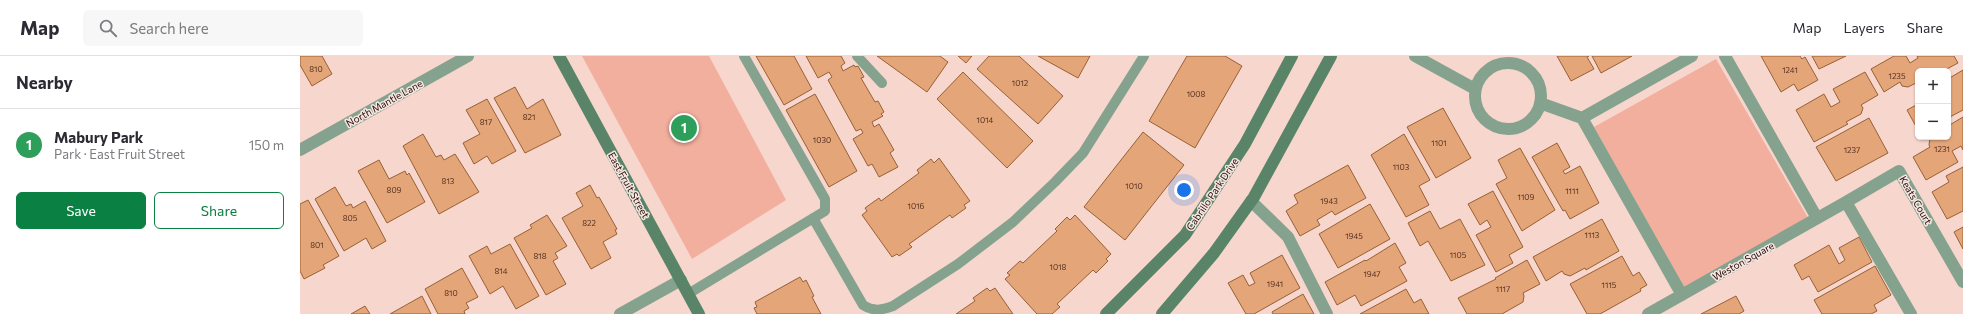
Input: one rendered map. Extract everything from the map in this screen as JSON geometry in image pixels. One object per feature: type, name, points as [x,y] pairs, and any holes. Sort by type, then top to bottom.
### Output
[{"type":"street","name":"North Mantle Lane","points":[[300,150],[468,56]]},
{"type":"street","name":"East Fruit Street","points":[[559,56],[699,314]]},
{"type":"street","name":"Cabrillo Park Drive","points":[[1106,314],[1185,235],[1245,144],[1292,56]]},
{"type":"street","points":[[1162,314],[1214,253],[1251,201],[1331,56]]},
{"type":"street","points":[[1415,56],[1475,89]]},
{"type":"street","points":[[1582,118],[1692,56]]},
{"type":"street","points":[[1725,56],[1818,218]]},
{"type":"street","points":[[1509,63],[1520,65],[1530,72],[1537,80],[1541,91],[1540,103],[1537,113],[1526,124],[1512,130],[1501,129],[1491,125],[1483,118],[1477,109],[1474,99],[1475,89],[1480,78],[1497,64],[1509,63]]},
{"type":"street","points":[[1540,103],[1582,118],[1682,295]]},
{"type":"street","name":"Keats Court","points":[[1818,218],[1899,171],[1963,282]]},
{"type":"street","points":[[1251,201],[1288,237],[1327,314]]},
{"type":"street","points":[[1846,202],[1911,314]]},
{"type":"street","name":"Weston Square","points":[[1648,314],[1818,218]]},
{"type":"street","points":[[620,314],[681,280]]},
{"type":"lane","points":[[688,294],[825,210],[826,199],[744,56]]},
{"type":"lane","points":[[857,56],[882,83]]},
{"type":"lane","points":[[813,218],[863,305],[870,309],[882,310],[893,306],[958,264],[1013,222],[1056,182],[1083,153],[1144,56]]},
{"type":"shaded area","points":[[582,56],[709,56],[786,200],[692,259]]},
{"type":"shaded area","points":[[1716,59],[1808,218],[1684,287],[1594,127]]},
{"type":"building","points":[[300,56],[322,56],[332,74],[312,86],[300,65]]},
{"type":"building","points":[[756,56],[794,56],[812,89],[784,105]]},
{"type":"building","points":[[806,56],[841,56],[845,63],[841,66],[843,71],[854,65],[855,67],[858,66],[864,77],[861,78],[875,102],[878,101],[884,112],[881,114],[883,116],[872,122],[874,127],[879,124],[894,150],[890,153],[898,167],[879,177],[872,164],[868,166],[853,139],[863,133],[861,129],[856,131],[828,80],[832,77],[829,72],[818,78]]},
{"type":"building","points":[[877,56],[940,56],[948,62],[927,92]]},
{"type":"building","points":[[958,56],[972,56],[966,63]]},
{"type":"building","points":[[989,56],[1019,56],[1063,96],[1038,124],[977,69]]},
{"type":"building","points":[[1038,56],[1090,56],[1078,78]]},
{"type":"building","points":[[1187,56],[1225,56],[1242,66],[1195,148],[1149,121]]},
{"type":"building","points":[[1557,56],[1589,56],[1587,57],[1594,69],[1571,81]]},
{"type":"building","points":[[1592,56],[1632,56],[1601,73]]},
{"type":"building","points":[[1761,56],[1800,56],[1802,59],[1805,57],[1818,80],[1798,91],[1794,84],[1781,92]]},
{"type":"building","points":[[1812,56],[1846,56],[1819,69]]},
{"type":"building","points":[[1894,56],[1906,56],[1910,63],[1918,58],[1917,56],[1954,56],[1958,63],[1949,68],[1915,68],[1915,84],[1908,87],[1902,86],[1900,82],[1884,92],[1871,69]]},
{"type":"building","points":[[1963,70],[1963,110],[1951,116],[1951,104],[1951,77]]},
{"type":"building","points":[[963,72],[1033,141],[1007,168],[937,99]]},
{"type":"building","points":[[1865,72],[1878,95],[1861,105],[1863,108],[1861,114],[1846,122],[1848,124],[1814,142],[1796,110],[1824,94],[1831,107],[1840,102],[1833,89]]},
{"type":"building","points":[[515,87],[527,109],[543,99],[561,135],[525,153],[494,98]]},
{"type":"building","points":[[815,94],[857,171],[829,187],[786,110]]},
{"type":"building","points":[[487,99],[516,151],[492,164],[487,156],[474,164],[463,143],[480,134],[466,110]]},
{"type":"building","points":[[1915,106],[1915,125],[1907,110]]},
{"type":"building","points":[[1443,108],[1471,158],[1436,178],[1407,127]]},
{"type":"building","points":[[1963,117],[1963,150],[1961,146],[1952,151],[1958,162],[1926,180],[1913,157],[1930,147],[1930,140],[1951,140],[1951,124]]},
{"type":"building","points":[[1869,118],[1888,153],[1836,181],[1816,147]]},
{"type":"building","points":[[1143,132],[1184,165],[1125,240],[1084,207]]},
{"type":"building","points":[[423,134],[436,157],[441,155],[444,160],[455,154],[479,192],[439,214],[403,146]]},
{"type":"building","points":[[1404,134],[1430,180],[1419,186],[1429,205],[1406,217],[1371,155]]},
{"type":"building","points":[[1557,143],[1570,167],[1563,171],[1565,174],[1580,166],[1599,203],[1570,219],[1565,210],[1563,211],[1532,157]]},
{"type":"building","points":[[1520,148],[1555,210],[1522,231],[1496,184],[1507,178],[1498,160]]},
{"type":"building","points":[[939,158],[970,201],[964,205],[966,208],[952,218],[950,215],[909,244],[912,247],[899,256],[897,254],[892,257],[862,215],[867,211],[865,208],[879,198],[881,201],[919,173],[917,170],[931,159],[934,163]]},
{"type":"building","points":[[379,160],[389,179],[405,171],[407,175],[409,173],[425,202],[387,223],[358,171]]},
{"type":"building","points":[[1348,165],[1366,198],[1335,215],[1332,211],[1317,220],[1320,225],[1300,236],[1286,211],[1298,203],[1294,195]]},
{"type":"building","points":[[1963,167],[1963,211],[1947,219],[1932,192],[1949,182],[1946,176]]},
{"type":"building","points":[[590,185],[597,198],[599,197],[617,229],[615,230],[617,234],[603,242],[611,258],[591,269],[562,218],[583,206],[576,193]]},
{"type":"building","points":[[335,187],[346,206],[351,204],[353,208],[365,201],[386,241],[372,249],[366,238],[344,251],[315,199]]},
{"type":"building","points":[[1493,191],[1523,247],[1509,255],[1513,263],[1496,272],[1476,235],[1491,227],[1487,220],[1480,225],[1468,204]]},
{"type":"building","points":[[308,200],[339,256],[323,265],[325,268],[304,279],[300,271],[300,204]]},
{"type":"building","points":[[1370,204],[1390,239],[1338,268],[1319,234]]},
{"type":"building","points":[[1430,211],[1440,229],[1460,219],[1485,265],[1451,281],[1428,241],[1420,246],[1408,223]]},
{"type":"building","points":[[547,215],[567,246],[555,253],[558,258],[553,261],[566,284],[546,295],[514,238],[532,228],[530,225]]},
{"type":"building","points":[[1075,215],[1111,254],[1106,259],[1108,261],[1096,273],[1093,270],[1057,304],[1060,307],[1052,314],[1037,314],[1005,279],[1010,275],[1007,273],[1020,261],[1023,263],[1057,231],[1055,229],[1067,217],[1070,220]]},
{"type":"building","points":[[1602,219],[1619,251],[1586,270],[1585,268],[1570,276],[1564,274],[1562,271],[1546,281],[1533,257]]},
{"type":"building","points":[[1963,227],[1963,249],[1954,232]]},
{"type":"building","points":[[1859,237],[1872,262],[1818,292],[1809,276],[1802,280],[1794,265],[1829,245],[1839,264],[1845,260],[1839,248]]},
{"type":"building","points":[[1395,243],[1406,263],[1399,267],[1407,281],[1361,306],[1355,295],[1337,305],[1325,282],[1365,260],[1366,261]]},
{"type":"building","points":[[510,244],[539,296],[516,309],[503,286],[490,294],[469,256],[487,246],[491,254]]},
{"type":"building","points":[[1282,255],[1300,288],[1254,314],[1246,314],[1228,283],[1243,275],[1249,286],[1255,283],[1250,273]]},
{"type":"building","points":[[1622,256],[1633,276],[1639,272],[1647,285],[1640,289],[1641,291],[1600,314],[1587,314],[1570,284]]},
{"type":"building","points":[[1527,260],[1540,284],[1523,293],[1523,302],[1502,314],[1467,314],[1458,298],[1496,279],[1495,278]]},
{"type":"building","points":[[1875,266],[1891,295],[1874,305],[1877,311],[1871,314],[1822,314],[1814,300]]},
{"type":"building","points":[[462,268],[478,297],[466,303],[469,308],[464,311],[465,314],[438,314],[425,289]]},
{"type":"building","points":[[800,277],[803,282],[806,280],[814,296],[812,297],[821,314],[757,314],[754,308],[757,307],[755,302]]},
{"type":"building","points":[[987,288],[990,291],[995,288],[1013,314],[956,314],[975,301],[973,298]]},
{"type":"building","points":[[1406,289],[1414,303],[1421,299],[1429,314],[1360,314]]},
{"type":"building","points":[[1303,294],[1314,314],[1273,314],[1272,312]]},
{"type":"building","points":[[422,296],[431,314],[390,314]]},
{"type":"building","points":[[1736,296],[1744,311],[1739,314],[1701,314]]},
{"type":"building","points":[[365,306],[370,314],[351,314]]},
{"type":"place","name":"Mabury Park","points":[[684,128]]}]
